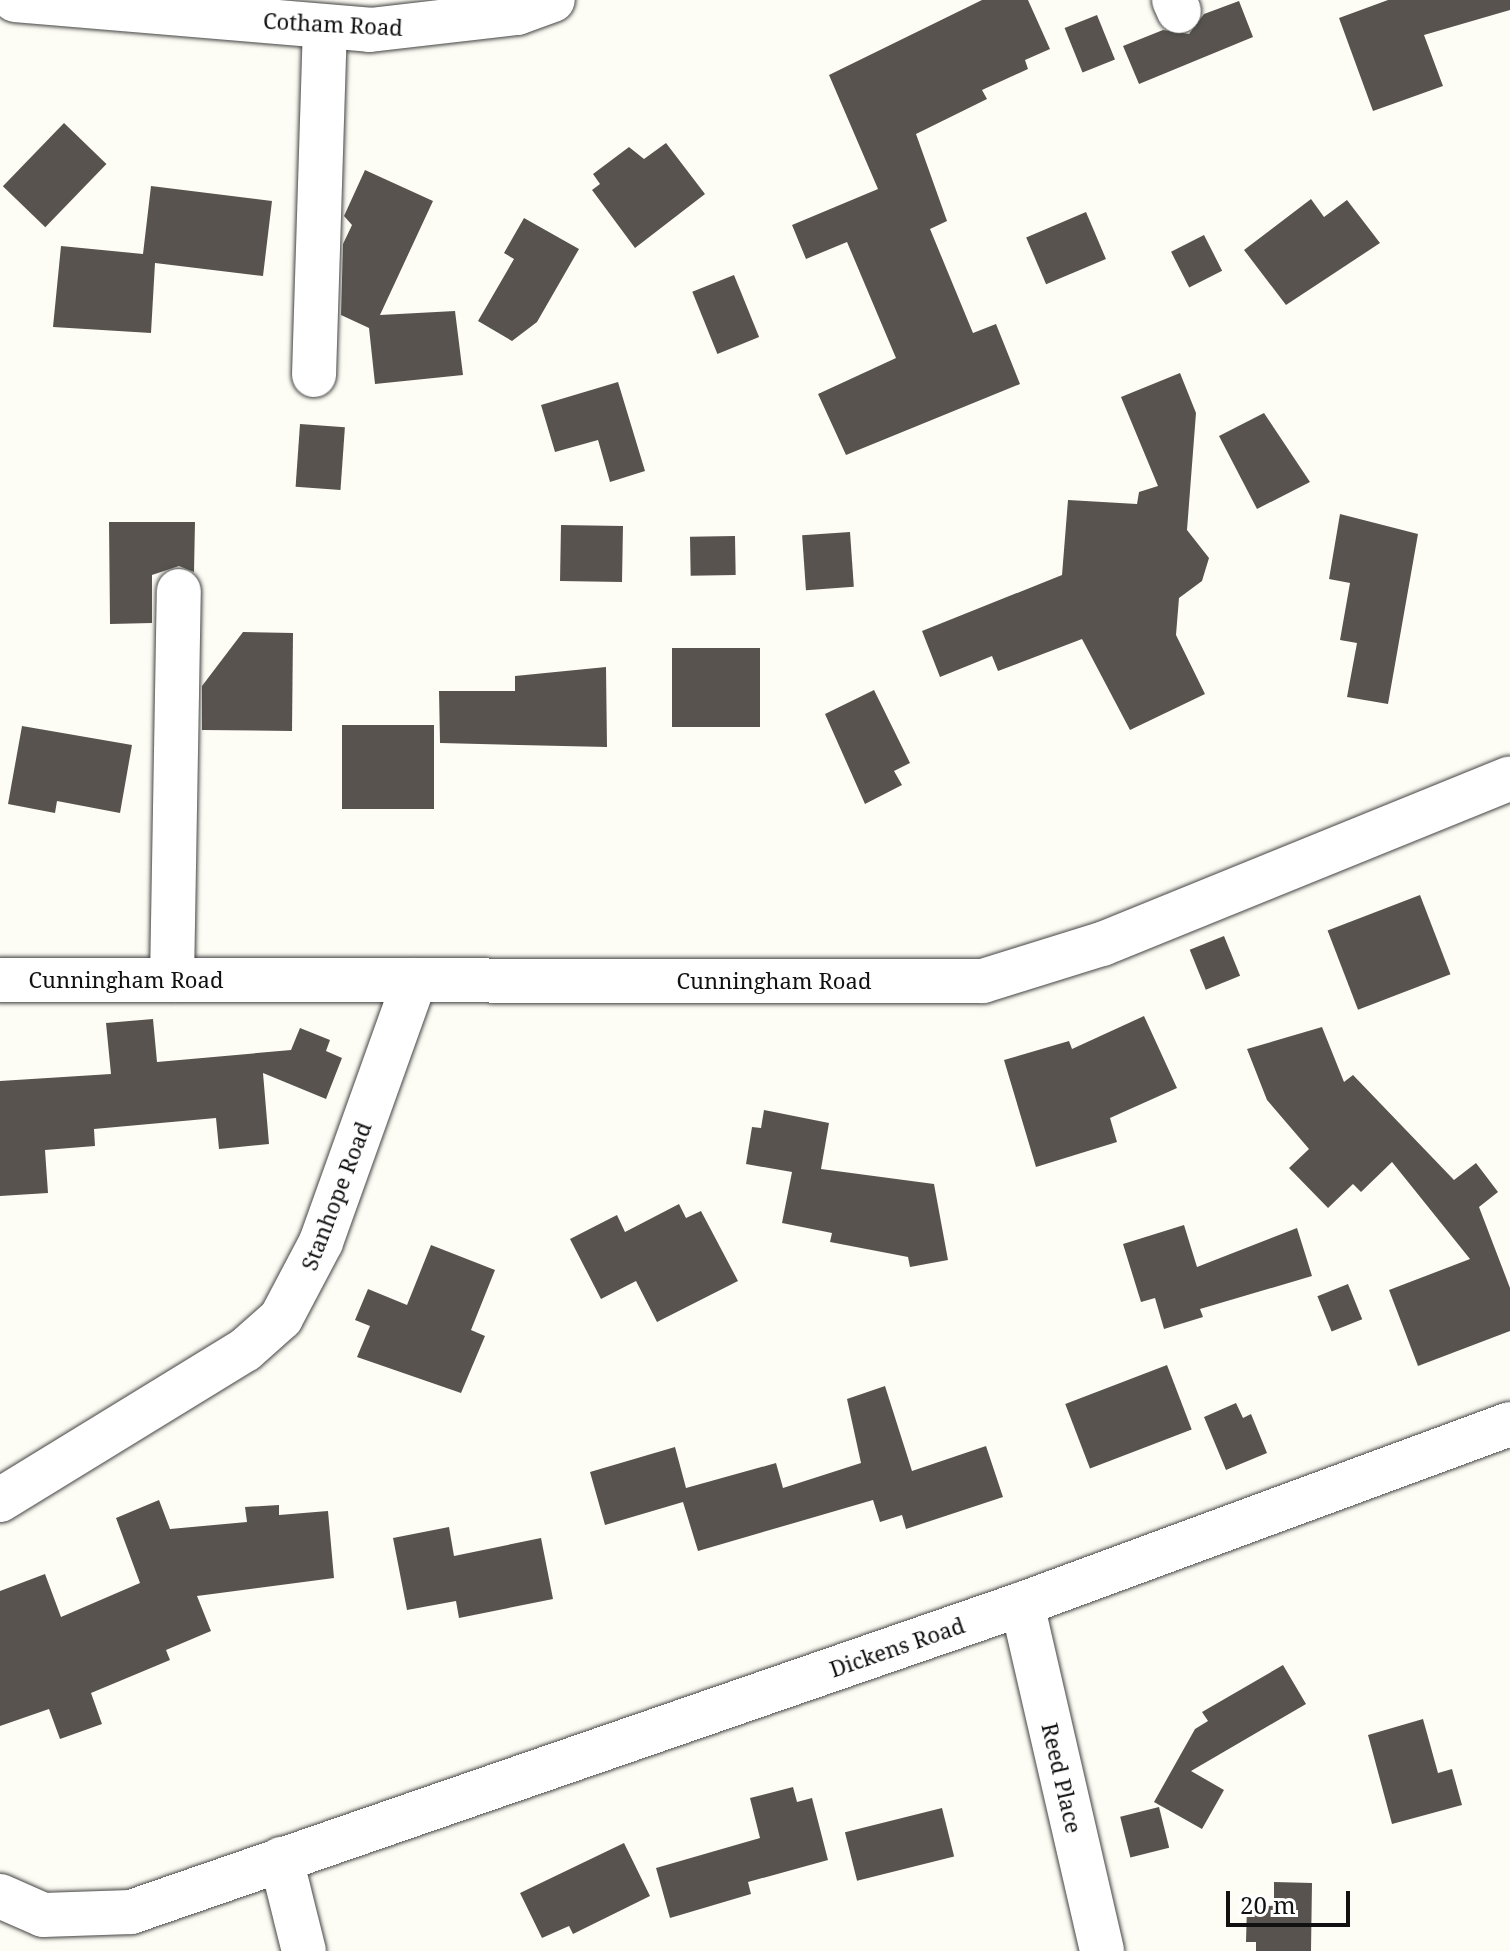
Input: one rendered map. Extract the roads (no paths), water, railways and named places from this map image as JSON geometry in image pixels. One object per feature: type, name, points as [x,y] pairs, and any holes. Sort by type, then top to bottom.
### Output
[{"type":"street","name":"Cotham Road","points":[[15,0],[325,27],[434,27],[553,0]]},
{"type":"street","points":[[314,375],[325,27]]},
{"type":"street","points":[[172,980],[179,591]]},
{"type":"street","name":"Cunningham Road","points":[[0,980],[983,981],[1102,944],[1510,778]]},
{"type":"street","name":"Stanhope Road","points":[[0,1500],[245,1350],[281,1318],[321,1242],[415,980]]},
{"type":"street","name":"Dickens Road","points":[[281,1859],[1022,1604],[1510,1424]]},
{"type":"street","name":"Reed Place","points":[[1022,1604],[1102,1951]]},
{"type":"street","points":[[0,1896],[43,1915],[131,1912],[281,1859],[304,1951]]}]
